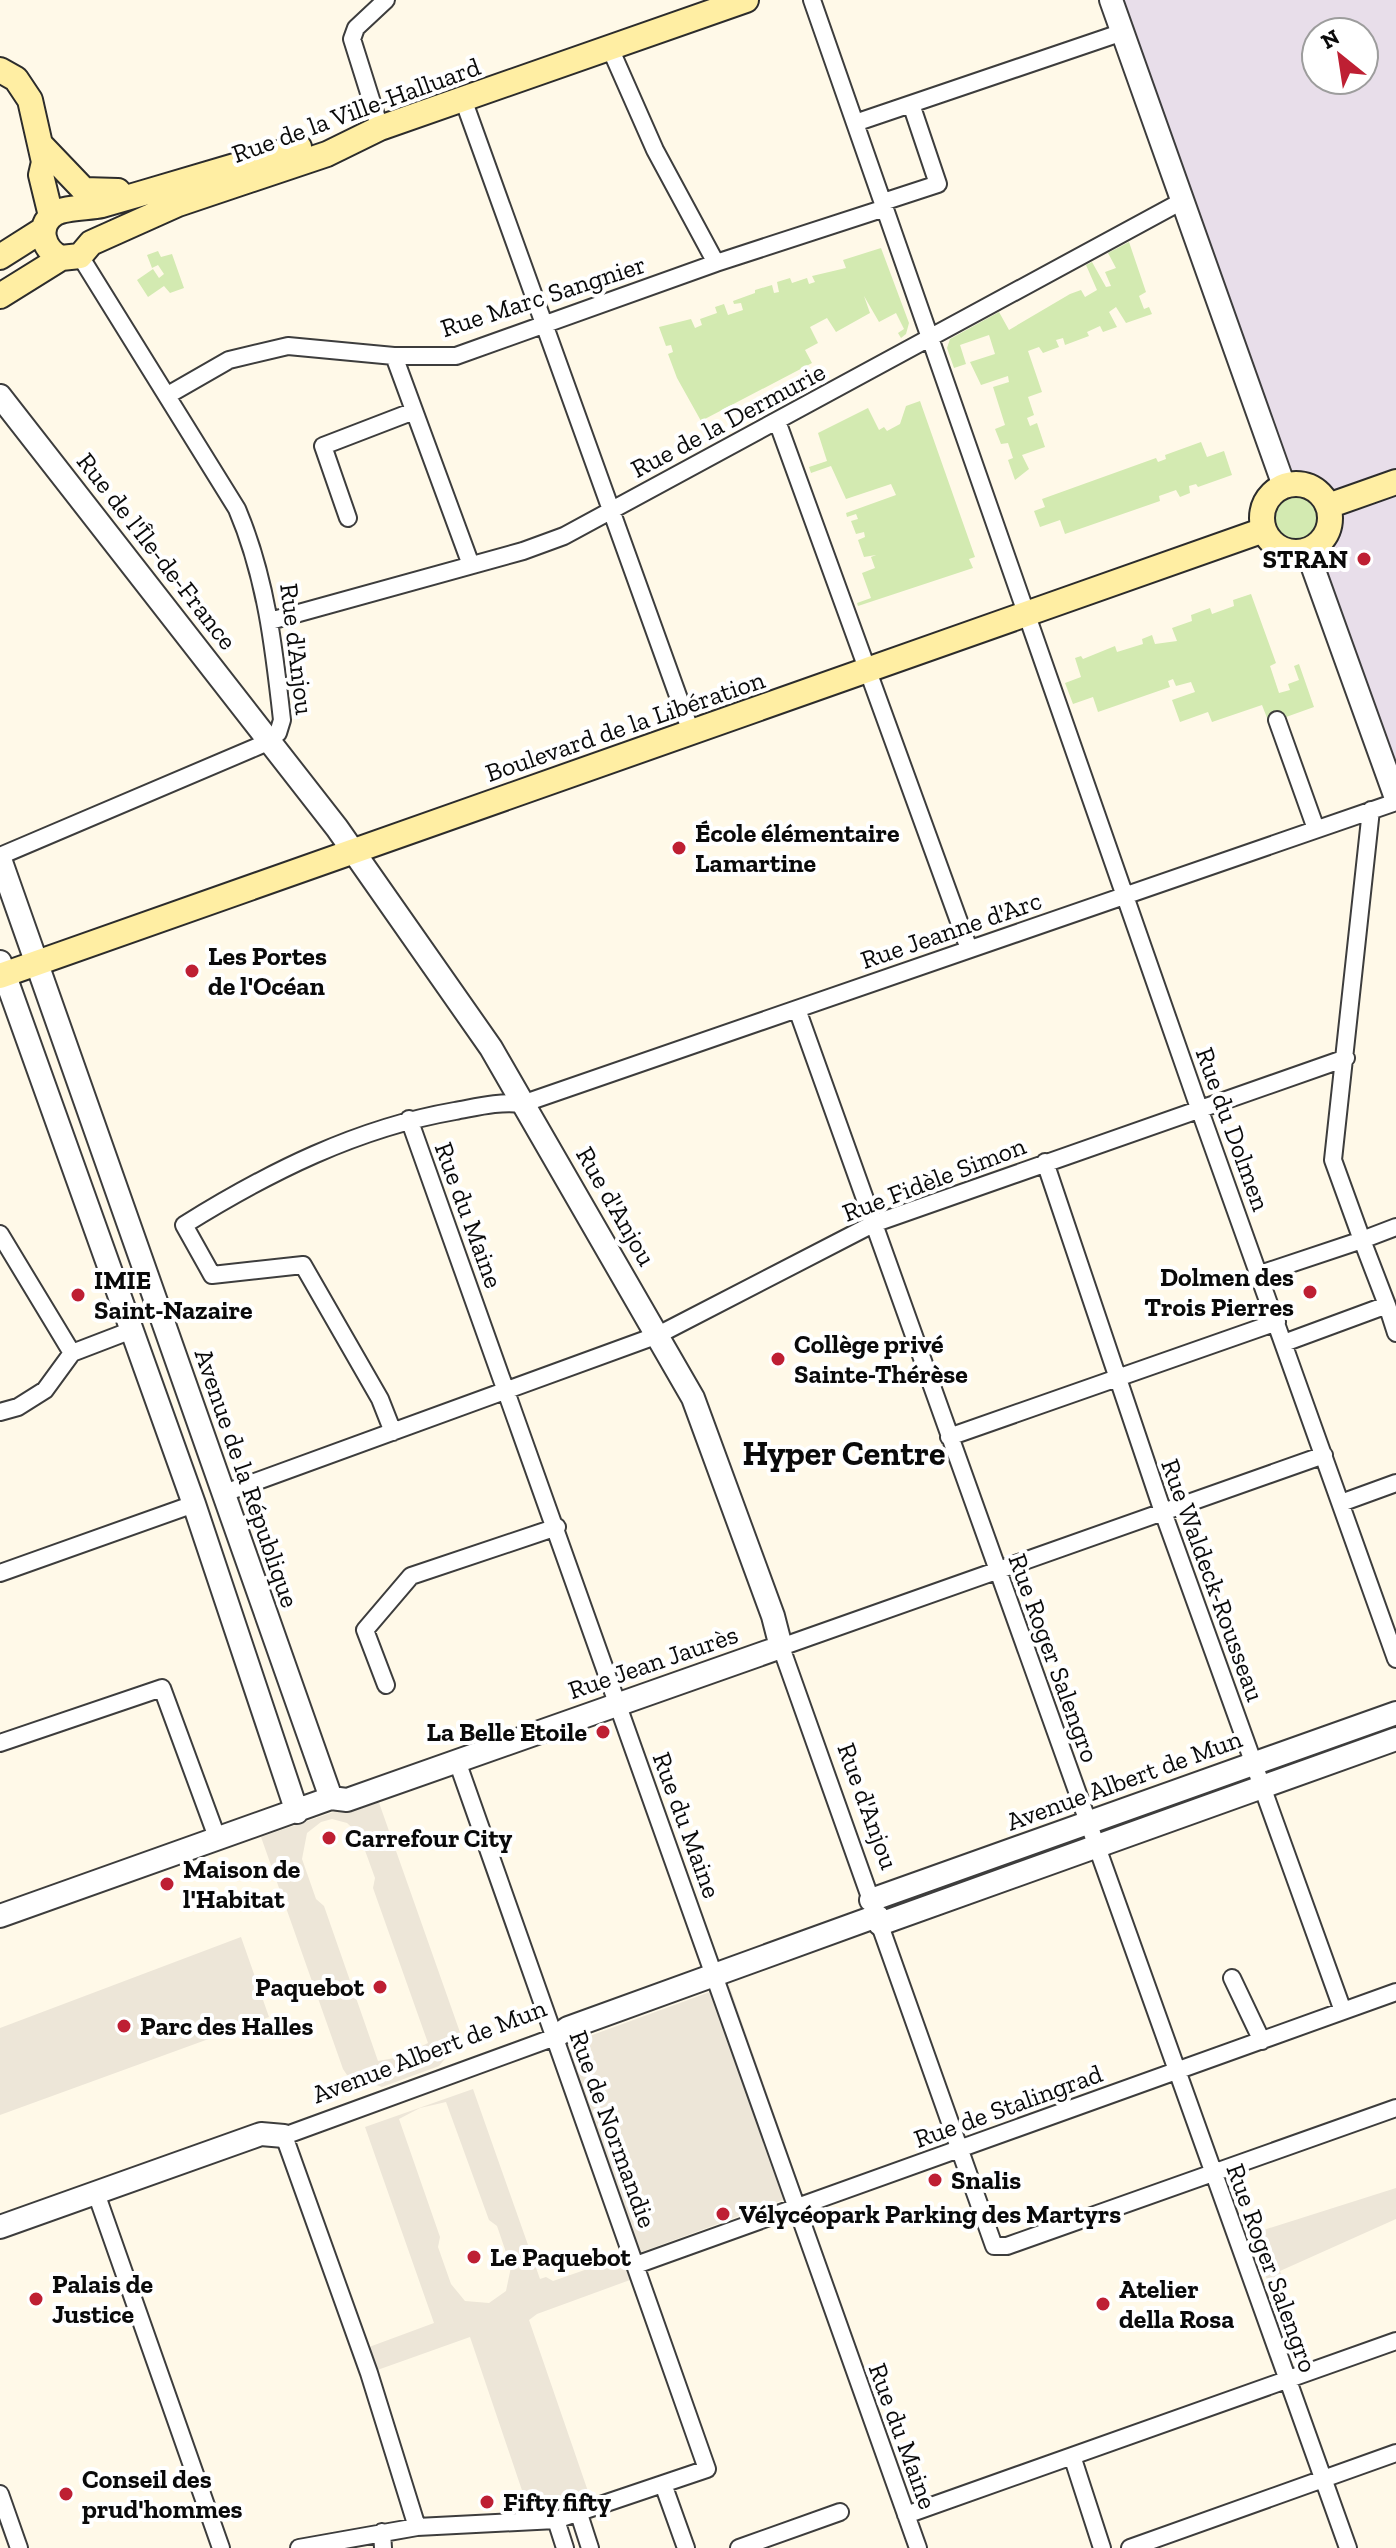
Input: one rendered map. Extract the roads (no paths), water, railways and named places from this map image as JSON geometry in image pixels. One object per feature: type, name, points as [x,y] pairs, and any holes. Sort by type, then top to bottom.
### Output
[{"type":"main road","name":"Rue de la Ville-Halluard","points":[[0,296],[77,252],[178,204],[327,154],[372,131],[746,0]]},
{"type":"main road","points":[[0,70],[16,79],[30,100],[42,153],[41,175],[60,216],[91,225],[77,252],[45,244],[60,216]]},
{"type":"main road","points":[[0,257],[60,216],[310,144],[372,131]]},
{"type":"main road","points":[[42,153],[84,190],[116,190],[136,195]]},
{"type":"main road","points":[[1328,506],[1396,482]]},
{"type":"main road","points":[[1305,485],[1323,496],[1328,506],[1327,533],[1307,551],[1286,551],[1269,539],[1264,530],[1262,519],[1268,499],[1284,486],[1305,485]]},
{"type":"main road","name":"Boulevard de la Libération","points":[[2,971],[39,963],[1264,530]]},
{"type":"street","points":[[372,131],[352,39],[356,28],[386,0]]},
{"type":"street","name":"Rue du Dolmen","points":[[812,0],[1199,1108],[1396,1659]]},
{"type":"street","points":[[1111,0],[1284,486]]},
{"type":"street","points":[[855,123],[1123,32]]},
{"type":"street","points":[[610,48],[655,150],[716,263]]},
{"type":"street","points":[[463,99],[691,732]]},
{"type":"street","name":"Rue Marc Sangnier","points":[[168,395],[229,360],[288,346],[394,356],[456,356],[938,184],[911,104]]},
{"type":"street","name":"Rue de la Dermurie","points":[[270,621],[564,536],[1184,200]]},
{"type":"street","name":"Rue d'Anjou","points":[[77,252],[237,509],[251,541],[270,621],[282,720],[278,733],[269,741],[353,851],[491,1048],[693,1398],[876,1913],[966,2147],[994,2246],[1007,2246],[1212,2173]]},
{"type":"street","points":[[394,356],[471,565]]},
{"type":"street","name":"Rue de l'Île-de-France","points":[[0,396],[269,741]]},
{"type":"street","points":[[348,518],[323,446],[414,411]]},
{"type":"street","points":[[777,421],[969,949]]},
{"type":"street","points":[[1307,551],[1396,800]]},
{"type":"street","points":[[1277,720],[1316,829]]},
{"type":"street","points":[[0,858],[142,799],[269,741]]},
{"type":"street","name":"Rue Jeanne d'Arc","points":[[393,1432],[380,1399],[303,1265],[212,1275],[184,1225],[315,1152],[409,1119],[504,1103],[522,1104],[1396,800]]},
{"type":"street","points":[[1371,810],[1333,1160],[1396,1333]]},
{"type":"street","name":"Avenue de la République","points":[[0,858],[222,1494],[339,1799]]},
{"type":"street","points":[[2,971],[194,1504],[297,1812]]},
{"type":"street","name":"Rue Roger Salengro","points":[[797,1009],[1348,2548]]},
{"type":"street","name":"Rue Fidèle Simon","points":[[222,1494],[658,1335],[873,1224],[1346,1058]]},
{"type":"street","name":"Rue du Maine","points":[[409,1119],[557,1527],[918,2548]]},
{"type":"street","name":"Rue Waldeck-Rousseau","points":[[1045,1162],[1163,1512],[1343,2011]]},
{"type":"street","points":[[1260,1274],[1396,1227]]},
{"type":"street","points":[[0,1234],[72,1353]]},
{"type":"street","points":[[1284,1343],[1387,1305]]},
{"type":"street","points":[[949,1437],[1277,1322]]},
{"type":"street","points":[[0,1412],[18,1407],[45,1390],[72,1353],[132,1330]]},
{"type":"street","name":"Rue Jean Jaurès","points":[[0,1916],[297,1812],[457,1761],[1324,1455]]},
{"type":"street","points":[[1341,1503],[1396,1483]]},
{"type":"street","points":[[0,1573],[194,1504]]},
{"type":"street","points":[[386,1685],[365,1630],[411,1576],[557,1527]]},
{"type":"street","points":[[0,1743],[162,1688],[218,1840]]},
{"type":"street","name":"Avenue Albert de Mun","points":[[0,2227],[261,2134],[284,2136],[555,2037],[568,2028],[876,1913],[1087,1823],[1396,1713]]},
{"type":"street","name":"Avenue Albert de Mun","points":[[876,1913],[1096,1847],[1396,1739]]},
{"type":"street","name":"Rue de Normandie","points":[[457,1761],[707,2469],[663,2484]]},
{"type":"street","points":[[1232,1978],[1262,2041]]},
{"type":"street","name":"Rue de Stalingrad","points":[[636,2265],[1396,1992]]},
{"type":"street","points":[[1212,2173],[1396,2108]]},
{"type":"street","points":[[284,2136],[369,2373],[417,2527]]},
{"type":"street","points":[[96,2193],[221,2548]]},
{"type":"street","points":[[906,2515],[1396,2341]]},
{"type":"street","points":[[1130,2548],[1396,2453]]},
{"type":"street","points":[[1075,2455],[1074,2462],[1102,2548]]},
{"type":"street","points":[[299,2548],[382,2540],[417,2527],[556,2520],[663,2484],[686,2548]]},
{"type":"street","points":[[0,2494],[19,2548]]},
{"type":"street","points":[[739,2548],[840,2512]]},
{"type":"street","points":[[579,2514],[590,2548]]},
{"type":"street","points":[[556,2520],[565,2548]]},
{"type":"place","name":"STRAN","points":[[1364,559]]},
{"type":"place","name":"École élémentaire Lamartine","points":[[679,848]]},
{"type":"place","name":"Les Portes de l'Océan","points":[[192,971]]},
{"type":"place","name":"Dolmen des Trois Pierres","points":[[1310,1292]]},
{"type":"place","name":"IMIE Saint-Nazaire","points":[[78,1295]]},
{"type":"place","name":"Collège privé Sainte-Thérèse","points":[[778,1359]]},
{"type":"place","name":"La Belle Etoile","points":[[603,1732]]},
{"type":"place","name":"Carrefour City","points":[[329,1838]]},
{"type":"place","name":"Maison de l'Habitat","points":[[167,1884]]},
{"type":"place","name":"Paquebot","points":[[380,1987]]},
{"type":"place","name":"Parc des Halles","points":[[124,2026]]},
{"type":"place","name":"Snalis","points":[[935,2180]]},
{"type":"place","name":"Vélycéopark Parking des Martyrs","points":[[723,2214]]},
{"type":"place","name":"Le Paquebot","points":[[474,2257]]},
{"type":"place","name":"Palais de Justice","points":[[36,2299]]},
{"type":"place","name":"Atelier della Rosa","points":[[1103,2304]]},
{"type":"place","name":"Conseil des prud'hommes","points":[[66,2494]]},
{"type":"place","name":"Fifty fifty","points":[[487,2502]]},
{"type":"district","name":"Hyper Centre","points":[[844,1453]]}]
